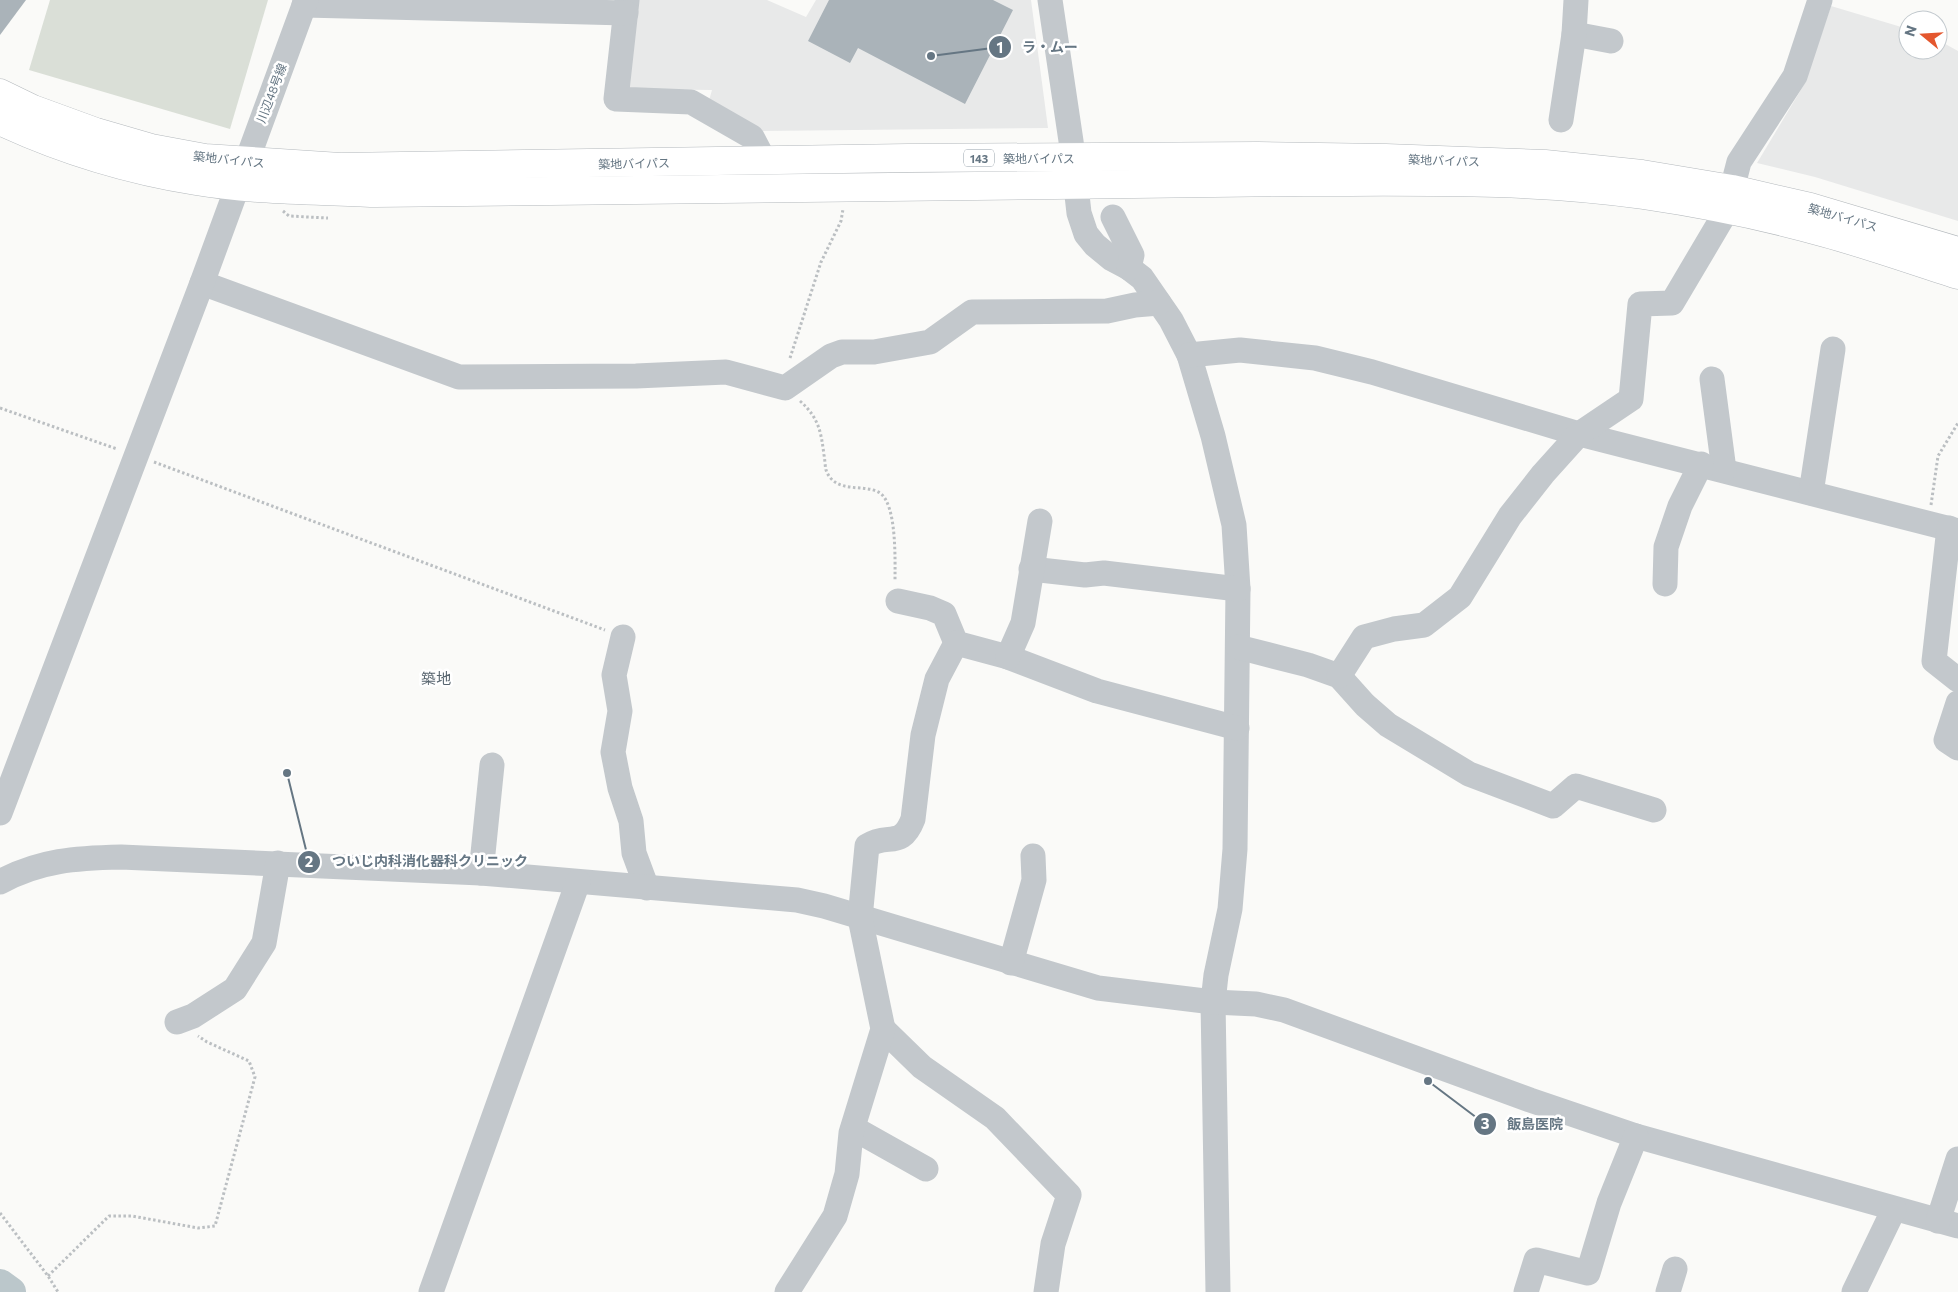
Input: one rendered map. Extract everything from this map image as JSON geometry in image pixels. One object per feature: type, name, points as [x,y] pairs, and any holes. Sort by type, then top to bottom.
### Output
[{"type":"highway","name":"築地バイパス","points":[[0,93],[33,109],[96,132],[151,148],[205,158],[241,174],[375,193],[844,187],[1075,171]]},
{"type":"highway","name":"築地バイパス","points":[[0,121],[31,136],[99,159],[174,177],[340,167],[764,160],[1554,186],[1642,195],[1729,199],[1810,207],[1958,251]]},
{"type":"highway","name":"築地バイパス","points":[[1729,199],[1958,275]]},
{"type":"street","points":[[1050,0],[1075,171],[1079,213],[1086,234],[1095,245],[1142,278],[1171,320],[1189,355],[1213,436],[1234,524],[1238,589],[1236,849],[1230,910],[1216,975],[1213,1002],[1218,1292]]},
{"type":"street","points":[[1561,120],[1574,34],[1576,0]]},
{"type":"street","points":[[1340,676],[1364,637],[1394,629],[1424,625],[1460,597],[1510,516],[1543,474],[1579,434],[1631,399],[1640,304],[1672,302],[1729,199],[1739,162],[1795,76],[1820,0]]},
{"type":"street","points":[[305,2],[626,6],[616,100],[691,102],[752,137],[764,160]]},
{"type":"street","name":"川辺48号線","points":[[0,813],[202,284],[305,2]]},
{"type":"street","points":[[1574,34],[1611,41]]},
{"type":"street","points":[[1113,217],[1132,255],[1130,268]]},
{"type":"street","points":[[202,284],[459,377],[636,376],[726,372],[785,388],[831,356],[842,352],[874,352],[930,342],[972,312],[1107,311],[1135,305],[1159,304]]},
{"type":"street","points":[[1811,493],[1833,349]]},
{"type":"street","points":[[1189,355],[1240,350],[1315,358],[1372,372],[1579,434],[1945,527],[1934,661],[1958,680]]},
{"type":"street","points":[[1665,584],[1666,547],[1680,506],[1713,467],[1712,379]]},
{"type":"street","points":[[1008,657],[1023,623],[1040,521]]},
{"type":"street","points":[[1031,568],[1085,575],[1104,573],[1238,589]]},
{"type":"street","points":[[898,601],[930,608],[944,614],[956,643]]},
{"type":"street","points":[[624,638],[614,675],[620,711],[613,752],[620,788],[631,821],[634,853],[647,888]]},
{"type":"street","points":[[956,643],[1008,657],[1097,691],[1238,728]]},
{"type":"street","points":[[788,1292],[835,1216],[846,1174],[852,1128],[882,1030],[860,918],[867,846],[874,842],[903,836],[908,832],[913,819],[923,735],[937,679],[956,643]]},
{"type":"street","points":[[1238,647],[1308,665],[1340,676],[1365,705],[1388,725],[1469,774],[1553,806],[1576,786],[1654,810]]},
{"type":"street","points":[[1958,703],[1946,740],[1958,748]]},
{"type":"street","points":[[481,873],[492,765]]},
{"type":"street","points":[[1012,963],[1034,880],[1033,856]]},
{"type":"street","points":[[2,877],[57,861],[76,858],[121,857],[481,873],[797,900],[824,906],[1098,988],[1213,1002],[1256,1004],[1284,1010],[1530,1100],[1636,1136],[1948,1224],[1958,1158]]},
{"type":"street","points":[[177,1022],[193,1016],[235,989],[264,943],[278,863]]},
{"type":"street","points":[[430,1292],[578,882]]},
{"type":"street","points":[[882,1030],[922,1067],[995,1118],[1069,1195],[1053,1244],[1046,1292]]},
{"type":"street","points":[[852,1128],[926,1169]]},
{"type":"street","points":[[1526,1292],[1536,1260],[1585,1282],[1609,1203],[1636,1136]]},
{"type":"street","points":[[1854,1292],[1894,1209]]},
{"type":"path","points":[[844,187],[841,221],[821,262],[785,374],[785,388],[816,418],[821,431],[826,471],[832,479],[840,485],[853,489],[873,490],[881,494],[888,503],[893,538],[894,586],[898,601]]},
{"type":"path","points":[[289,216],[328,218]]},
{"type":"path","points":[[0,408],[137,456],[624,638]]},
{"type":"path","points":[[1945,527],[1938,456],[1958,422]]},
{"type":"path","points":[[48,1276],[109,1216],[132,1216],[198,1228],[215,1226],[254,1078],[249,1061],[207,1042],[177,1022]]},
{"type":"path","points":[[0,1213],[58,1292]]},
{"type":"shaded area","points":[[50,0],[268,0],[230,129],[29,70]]},
{"type":"shaded area","points":[[636,0],[767,0],[806,17],[816,0],[1031,0],[1048,128],[757,131],[708,104],[712,90],[627,89]]},
{"type":"shaded area","points":[[1831,6],[1898,26],[1898,60],[1948,60],[1948,46],[1958,51],[1958,221],[1815,177],[1757,163],[1805,83]]},
{"type":"building","points":[[0,0],[26,0],[0,35]]},
{"type":"building","points":[[829,0],[993,0],[1013,10],[965,104],[858,48],[850,63],[808,41]]},
{"type":"waterway","points":[[0,1284],[11,1292]]},
{"type":"place","name":"ラ・ムー","points":[[931,56]]},
{"type":"place","name":"ついじ内科消化器科クリニック","points":[[287,773]]},
{"type":"place","name":"飯島医院","points":[[1428,1081]]},
{"type":"district","name":"築地","points":[[436,678]]}]
